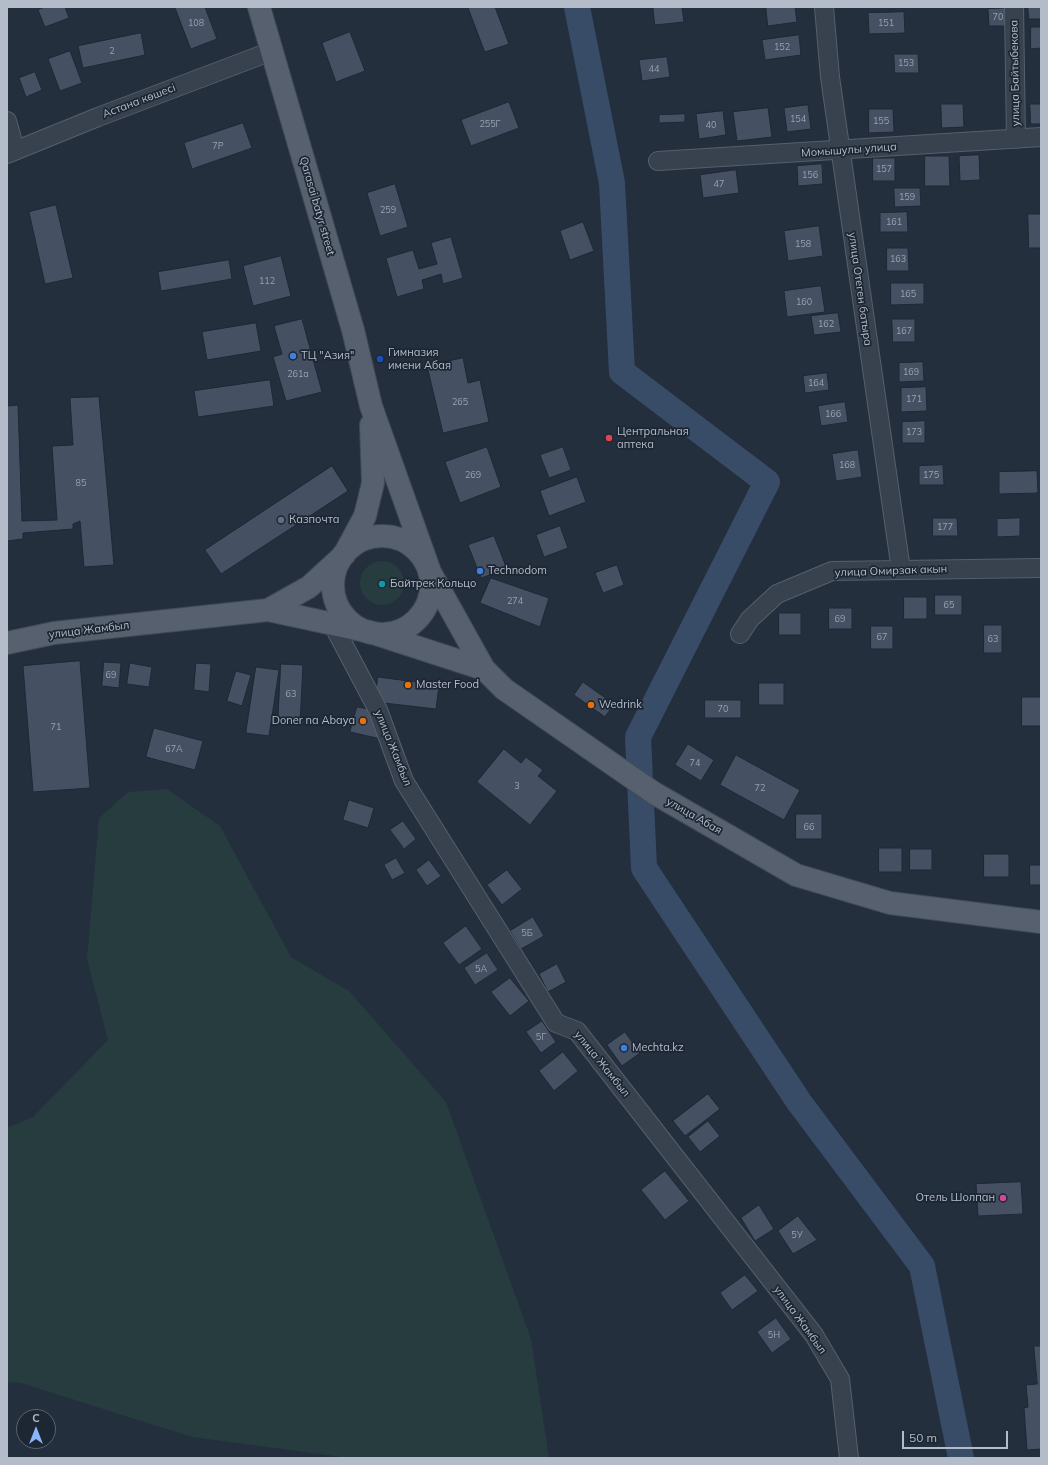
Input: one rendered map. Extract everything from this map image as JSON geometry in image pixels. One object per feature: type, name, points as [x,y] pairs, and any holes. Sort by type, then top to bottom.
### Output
[{"type":"main road","name":"Qarasai batyr street","points":[[259,7],[352,330],[370,406]]},
{"type":"main road","points":[[370,406],[430,572],[432,586],[429,601],[422,614],[412,624],[399,631],[384,634],[370,632],[355,626],[343,615],[336,601],[333,585],[336,569],[365,516],[373,483],[370,406]]},
{"type":"main road","points":[[344,555],[355,544],[369,538],[384,536],[400,539],[413,546],[424,558],[430,572]]},
{"type":"main road","name":"улица Жамбыл","points":[[268,610],[309,587],[344,555]]},
{"type":"main road","name":"улица Абая","points":[[430,572],[484,669],[504,689],[654,793],[796,875],[890,903],[1041,922]]},
{"type":"main road","name":"улица Жамбыл","points":[[7,643],[54,633],[268,610],[370,632],[484,669]]},
{"type":"street","name":"улица Отеген батыра","points":[[824,7],[830,77],[840,151],[901,570]]},
{"type":"street","name":"улица Байтыбекова","points":[[1014,7],[1016,139]]},
{"type":"street","name":"Астана көшесі","points":[[11,152],[272,51]]},
{"type":"street","points":[[7,121],[11,152]]},
{"type":"street","name":"Момышулы улица","points":[[658,161],[840,151],[1041,137]]},
{"type":"street","name":"улица Омирзак акын","points":[[740,634],[750,618],[777,594],[832,572],[1041,568]]},
{"type":"street","name":"улица Жамбыл","points":[[332,623],[378,710],[404,781],[556,1023],[577,1031],[814,1335],[840,1379],[849,1458]]},
{"type":"green space","points":[[378,561],[386,561],[391,562],[398,567],[403,574],[403,592],[398,599],[391,604],[378,605],[370,602],[363,595],[360,587],[360,579],[363,571],[370,564]]},
{"type":"green space","points":[[167,789],[220,826],[291,957],[349,991],[446,1102],[531,1339],[549,1458],[349,1458],[192,1437],[21,1383],[7,1382],[7,1128],[33,1117],[108,1040],[87,959],[99,818],[128,792]]},
{"type":"building","points":[[45,7],[65,7],[69,18],[45,27],[38,10]]},
{"type":"building","points":[[175,7],[205,7],[217,39],[191,49]]},
{"type":"building","points":[[468,7],[495,7],[509,44],[485,52]]},
{"type":"building","points":[[653,7],[682,7],[684,22],[655,25]]},
{"type":"building","points":[[766,7],[795,7],[797,22],[768,26]]},
{"type":"building","points":[[1028,7],[1041,7],[1041,19],[1029,19]]},
{"type":"building","points":[[1008,8],[1009,26],[989,26],[988,9]]},
{"type":"building","points":[[904,12],[905,33],[869,34],[868,13]]},
{"type":"building","points":[[1031,27],[1041,27],[1041,48],[1031,49]]},
{"type":"building","points":[[350,32],[365,71],[336,82],[322,43]]},
{"type":"building","points":[[141,33],[145,55],[83,68],[78,46]]},
{"type":"building","points":[[799,35],[801,55],[765,60],[762,40]]},
{"type":"building","points":[[70,51],[82,83],[60,91],[48,59]]},
{"type":"building","points":[[894,54],[918,54],[919,73],[895,73]]},
{"type":"building","points":[[667,57],[670,77],[642,81],[639,60]]},
{"type":"building","points":[[35,72],[42,90],[26,97],[19,78]]},
{"type":"building","points":[[509,102],[519,128],[471,146],[461,120]]},
{"type":"building","points":[[941,104],[963,104],[964,127],[942,128]]},
{"type":"building","points":[[1030,104],[1041,104],[1041,124],[1031,124]]},
{"type":"building","points":[[808,105],[811,129],[787,132],[784,108]]},
{"type":"building","points":[[768,108],[772,137],[737,141],[733,112]]},
{"type":"building","points":[[869,109],[893,109],[894,132],[869,133]]},
{"type":"building","points":[[723,111],[726,135],[699,139],[696,114]]},
{"type":"building","points":[[685,114],[685,122],[659,123],[659,115]]},
{"type":"building","points":[[243,123],[252,148],[192,169],[184,143]]},
{"type":"building","points":[[979,155],[980,180],[960,181],[959,156]]},
{"type":"building","points":[[925,156],[949,156],[950,186],[925,186]]},
{"type":"building","points":[[873,158],[895,158],[895,181],[873,181]]},
{"type":"building","points":[[822,164],[823,184],[798,186],[797,166]]},
{"type":"building","points":[[736,170],[739,193],[703,198],[700,175]]},
{"type":"building","points":[[395,184],[408,227],[380,236],[367,193]]},
{"type":"building","points":[[894,188],[920,188],[921,206],[895,207]]},
{"type":"building","points":[[56,205],[73,278],[45,284],[29,212]]},
{"type":"building","points":[[907,212],[908,232],[880,232],[880,213]]},
{"type":"building","points":[[1028,214],[1041,214],[1041,248],[1029,248]]},
{"type":"building","points":[[583,222],[594,251],[570,260],[560,231]]},
{"type":"building","points":[[819,226],[823,256],[788,261],[784,231]]},
{"type":"building","points":[[451,237],[463,278],[443,284],[441,274],[422,280],[424,289],[397,297],[386,258],[413,250],[419,269],[437,264],[431,243]]},
{"type":"building","points":[[887,248],[908,248],[909,271],[887,271]]},
{"type":"building","points":[[281,256],[291,296],[253,306],[243,266]]},
{"type":"building","points":[[229,260],[232,279],[161,291],[158,272]]},
{"type":"building","points":[[891,283],[924,283],[924,304],[891,305]]},
{"type":"building","points":[[821,286],[825,312],[787,317],[784,291]]},
{"type":"building","points":[[838,313],[841,332],[814,335],[811,316]]},
{"type":"building","points":[[302,319],[322,392],[286,401],[273,357],[282,354],[274,326]]},
{"type":"building","points":[[892,319],[915,319],[915,342],[893,342]]},
{"type":"building","points":[[256,323],[261,351],[207,360],[202,332]]},
{"type":"building","points":[[463,358],[468,383],[480,380],[489,422],[443,433],[427,366]]},
{"type":"building","points":[[923,362],[924,381],[899,382],[899,363]]},
{"type":"building","points":[[827,373],[829,390],[805,393],[803,376]]},
{"type":"building","points":[[270,380],[274,406],[198,417],[194,391]]},
{"type":"building","points":[[926,387],[927,411],[901,412],[901,388]]},
{"type":"building","points":[[99,397],[114,565],[84,567],[80,521],[73,524],[73,529],[23,533],[23,539],[7,541],[7,406],[18,405],[22,521],[57,520],[52,446],[73,445],[70,398]]},
{"type":"building","points":[[845,402],[848,422],[821,426],[818,406]]},
{"type":"building","points":[[925,421],[925,443],[902,443],[902,422]]},
{"type":"building","points":[[487,447],[501,487],[460,503],[445,462]]},
{"type":"building","points":[[563,447],[571,470],[549,478],[540,455]]},
{"type":"building","points":[[858,450],[862,477],[836,481],[832,454]]},
{"type":"building","points":[[943,465],[944,485],[919,485],[919,466]]},
{"type":"building","points":[[332,466],[348,491],[221,574],[205,550]]},
{"type":"building","points":[[1037,471],[1038,493],[999,494],[999,472]]},
{"type":"building","points":[[577,477],[586,502],[549,516],[540,491]]},
{"type":"building","points":[[933,518],[957,518],[958,536],[933,536]]},
{"type":"building","points":[[1020,518],[1020,536],[997,537],[997,519]]},
{"type":"building","points":[[560,526],[568,548],[544,557],[536,535]]},
{"type":"building","points":[[494,536],[507,569],[481,578],[468,545]]},
{"type":"building","points":[[617,565],[624,585],[603,593],[595,573]]},
{"type":"building","points":[[491,578],[549,598],[540,627],[480,603]]},
{"type":"building","points":[[935,595],[962,595],[962,615],[935,615]]},
{"type":"building","points":[[904,597],[927,597],[927,619],[904,619]]},
{"type":"building","points":[[829,608],[852,608],[852,629],[829,629]]},
{"type":"building","points":[[779,613],[801,613],[801,635],[779,635]]},
{"type":"building","points":[[984,625],[1002,625],[1002,653],[984,653]]},
{"type":"building","points":[[871,626],[893,626],[893,649],[871,649]]},
{"type":"building","points":[[80,661],[90,788],[33,792],[23,666]]},
{"type":"building","points":[[104,662],[121,663],[119,688],[102,686]]},
{"type":"building","points":[[130,663],[152,667],[149,687],[127,684]]},
{"type":"building","points":[[196,663],[211,664],[209,692],[194,690]]},
{"type":"building","points":[[281,664],[303,665],[300,724],[278,723]]},
{"type":"building","points":[[256,667],[279,670],[269,736],[246,733]]},
{"type":"building","points":[[236,671],[251,675],[242,706],[227,701]]},
{"type":"building","points":[[378,677],[439,685],[436,709],[375,702]]},
{"type":"building","points":[[583,682],[614,704],[605,717],[574,695]]},
{"type":"building","points":[[759,683],[784,683],[784,705],[759,705]]},
{"type":"building","points":[[1022,697],[1041,697],[1041,726],[1022,726]]},
{"type":"building","points":[[705,700],[741,700],[741,718],[705,718]]},
{"type":"building","name":"Doner na Abaya","points":[[357,707],[369,709],[381,739],[350,732]]},
{"type":"building","points":[[154,728],[203,741],[195,770],[146,757]]},
{"type":"building","points":[[688,744],[714,760],[701,781],[675,765]]},
{"type":"building","points":[[504,749],[521,763],[526,757],[543,770],[538,776],[557,791],[530,825],[477,782]]},
{"type":"building","points":[[736,755],[800,790],[784,820],[720,785]]},
{"type":"building","points":[[349,800],[374,808],[368,828],[343,820]]},
{"type":"building","points":[[796,814],[822,814],[822,839],[796,839]]},
{"type":"building","points":[[403,821],[416,839],[404,849],[390,830]]},
{"type":"building","points":[[879,848],[902,848],[902,872],[879,872]]},
{"type":"building","points":[[910,849],[932,849],[932,870],[910,870]]},
{"type":"building","points":[[984,854],[1009,854],[1009,877],[984,877]]},
{"type":"building","points":[[396,858],[405,873],[392,880],[384,865]]},
{"type":"building","points":[[429,860],[441,876],[427,886],[416,870]]},
{"type":"building","points":[[1030,865],[1041,865],[1041,885],[1030,885]]},
{"type":"building","points":[[507,870],[522,889],[502,905],[487,885]]},
{"type":"building","points":[[533,917],[544,936],[521,949],[510,931]]},
{"type":"building","points":[[466,926],[482,949],[459,965],[443,943]]},
{"type":"building","points":[[487,953],[498,970],[475,985],[464,968]]},
{"type":"building","points":[[557,964],[566,982],[548,992],[539,974]]},
{"type":"building","points":[[510,978],[529,1001],[510,1016],[491,992]]},
{"type":"building","points":[[542,1021],[556,1042],[541,1053],[526,1032]]},
{"type":"building","points":[[625,1032],[640,1053],[622,1066],[607,1045]]},
{"type":"building","points":[[563,1052],[578,1071],[554,1091],[539,1071]]},
{"type":"building","points":[[708,1094],[720,1109],[685,1136],[673,1121]]},
{"type":"building","points":[[708,1121],[720,1136],[700,1152],[688,1137]]},
{"type":"building","points":[[665,1171],[689,1201],[665,1220],[641,1190]]},
{"type":"building","points":[[1021,1182],[1023,1214],[978,1216],[976,1184]]},
{"type":"building","points":[[759,1205],[774,1229],[755,1241],[741,1218]]},
{"type":"building","points":[[798,1216],[817,1240],[793,1254],[778,1231]]},
{"type":"building","points":[[745,1275],[758,1291],[732,1310],[720,1293]]},
{"type":"building","points":[[776,1318],[791,1339],[772,1353],[757,1332]]},
{"type":"building","points":[[1034,1346],[1041,1346],[1041,1449],[1027,1450],[1024,1408],[1028,1407],[1026,1385],[1037,1384]]},
{"type":"waterway","points":[[577,7],[612,183],[622,372],[767,482],[638,737],[644,868],[799,1102],[922,1266],[961,1458]]},
{"type":"place","name":"ТЦ \"Азия\"","points":[[293,356]]},
{"type":"place","name":"Гимназия имени Абая","points":[[380,359]]},
{"type":"place","name":"Центральная аптека","points":[[609,438]]},
{"type":"place","name":"Казпочта","points":[[281,520]]},
{"type":"place","name":"Technodom","points":[[480,571]]},
{"type":"place","name":"Байтрек Кольцо","points":[[382,584]]},
{"type":"place","name":"Master Food","points":[[408,685]]},
{"type":"place","name":"Wedrink","points":[[591,705]]},
{"type":"place","name":"Doner na Abaya","points":[[363,721]]},
{"type":"place","name":"Mechta.kz","points":[[624,1048]]},
{"type":"place","name":"Отель Шолпан","points":[[1003,1198]]}]
